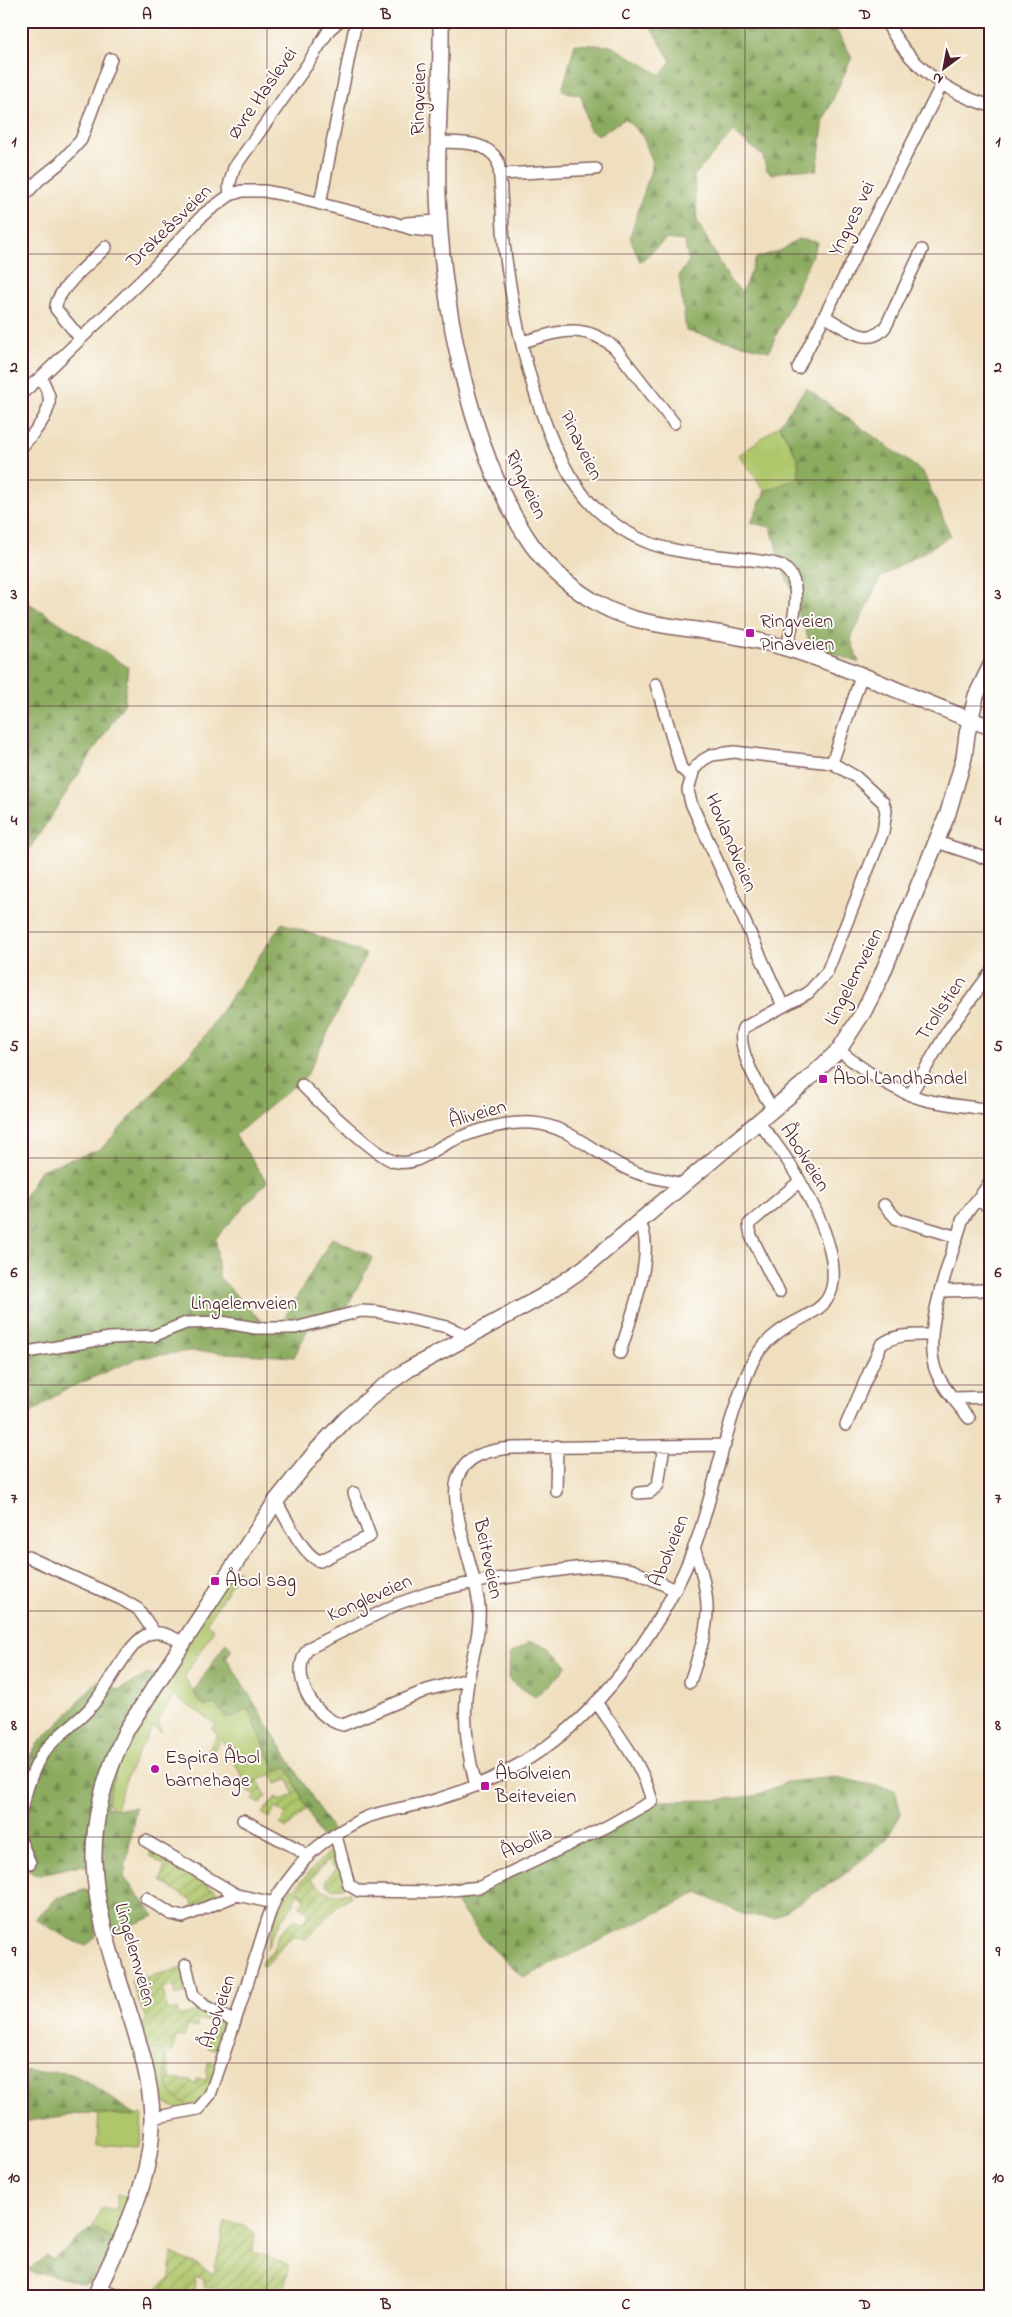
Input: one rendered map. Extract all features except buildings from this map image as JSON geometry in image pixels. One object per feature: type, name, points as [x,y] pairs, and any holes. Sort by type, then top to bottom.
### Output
[{"type":"main road","name":"Ringveien","points":[[441,21],[438,142],[439,226],[452,321],[465,387],[491,463],[509,506],[532,545],[544,560],[576,590],[603,606],[627,617],[649,624],[747,638],[787,648],[862,674],[920,698],[956,706],[980,719]]},
{"type":"main road","name":"Lingelemveien","points":[[980,719],[976,696],[991,665]]},
{"type":"main road","name":"Lingelemveien","points":[[97,2292],[137,2201],[149,2149],[151,2114],[148,2080],[142,2050],[102,1928],[95,1886],[94,1833],[101,1796],[118,1748],[140,1708],[276,1501],[334,1432],[379,1390],[409,1368],[562,1284],[639,1222],[822,1068],[839,1050],[864,1011],[881,977],[937,842],[957,790],[964,758],[980,719],[991,672]]},
{"type":"street","name":"Øvre Haslevei","points":[[230,195],[229,186],[234,168],[307,65],[329,30],[339,21]]},
{"type":"street","points":[[320,204],[356,21]]},
{"type":"street","points":[[886,21],[904,49],[941,86],[966,98],[991,106]]},
{"type":"street","points":[[21,199],[40,179],[60,163],[81,140],[111,59]]},
{"type":"street","name":"Yngves vei","points":[[798,368],[826,317],[941,86]]},
{"type":"street","name":"Pinaveien","points":[[438,142],[477,144],[494,153],[498,161],[506,260],[532,382],[552,441],[583,495],[608,519],[630,534],[652,544],[672,549],[766,562],[787,570],[792,576],[795,596],[787,648]]},
{"type":"street","points":[[500,174],[596,168]]},
{"type":"street","name":"Drakeåsveien","points":[[21,394],[150,272],[204,214],[230,195],[242,191],[264,191],[424,231],[439,226]]},
{"type":"street","name":"Drakeåsveien","points":[[80,338],[56,309],[55,304],[60,293],[106,247]]},
{"type":"street","points":[[826,317],[859,336],[870,337],[880,334],[887,324],[906,280],[922,250]]},
{"type":"street","points":[[522,342],[568,330],[584,330],[603,338],[615,348],[674,423]]},
{"type":"street","points":[[21,448],[44,418],[48,409],[49,396],[41,377]]},
{"type":"street","points":[[832,762],[862,674]]},
{"type":"street","points":[[656,684],[681,768],[691,777]]},
{"type":"street","name":"Hovlandveien","points":[[773,1109],[761,1090],[744,1052],[740,1034],[743,1028],[750,1022],[783,1006],[808,992],[827,972],[834,959],[886,822],[886,811],[883,802],[874,792],[856,777],[832,762],[762,754],[722,753],[703,760],[694,769],[688,790],[691,803],[783,1006]]},
{"type":"street","points":[[937,842],[991,860]]},
{"type":"street","name":"Trollstien","points":[[910,1094],[946,1032],[991,972]]},
{"type":"street","points":[[839,1050],[891,1086],[922,1099],[991,1110]]},
{"type":"street","name":"Åliveien","points":[[302,1085],[378,1152],[393,1160],[409,1163],[420,1159],[451,1141],[476,1132],[518,1123],[544,1124],[564,1132],[631,1171],[683,1185]]},
{"type":"street","name":"Åbolveien","points":[[151,2114],[179,2114],[198,2110],[210,2095],[274,1903],[312,1851],[366,1818],[436,1800],[476,1786],[521,1762],[557,1739],[596,1702],[640,1645],[675,1590],[694,1548],[748,1371],[763,1346],[786,1327],[823,1305],[832,1290],[833,1267],[819,1220],[800,1181],[758,1122]]},
{"type":"street","points":[[969,1418],[952,1398],[937,1373],[932,1335],[940,1292],[957,1237],[969,1208],[978,1201],[991,1179]]},
{"type":"street","points":[[780,1292],[751,1236],[749,1224],[800,1181]]},
{"type":"street","points":[[978,1201],[991,1207]]},
{"type":"street","points":[[884,1205],[897,1219],[957,1237]]},
{"type":"street","points":[[620,1353],[644,1267],[645,1237],[644,1230],[639,1222]]},
{"type":"street","points":[[940,1292],[986,1290]]},
{"type":"street","name":"Lingelemveien","points":[[21,1353],[110,1338],[154,1336],[186,1323],[221,1322],[256,1328],[295,1328],[361,1311],[378,1312],[448,1327],[459,1332],[464,1337]]},
{"type":"street","points":[[846,1425],[882,1345],[889,1339],[899,1336],[932,1335]]},
{"type":"street","points":[[952,1398],[991,1397]]},
{"type":"street","name":"Beiteveien","points":[[476,1786],[470,1768],[465,1700],[479,1621],[475,1582],[456,1506],[455,1492],[461,1471],[478,1454],[494,1450],[556,1446],[726,1445]]},
{"type":"street","points":[[556,1446],[556,1491]]},
{"type":"street","points":[[638,1493],[650,1492],[658,1485],[664,1446]]},
{"type":"street","points":[[276,1501],[306,1551],[313,1559],[320,1561],[370,1536],[354,1493]]},
{"type":"street","points":[[690,1682],[700,1651],[707,1613],[700,1563],[694,1548]]},
{"type":"street","points":[[21,1554],[121,1599],[138,1609],[154,1632]]},
{"type":"street","name":"Kongleveien","points":[[468,1679],[427,1690],[343,1725],[325,1718],[317,1710],[307,1693],[301,1674],[301,1661],[309,1648],[397,1604],[431,1592],[475,1582],[604,1566],[632,1570],[675,1590]]},
{"type":"street","points":[[21,1810],[32,1772],[44,1752],[91,1707],[135,1644],[146,1635],[154,1632],[162,1633],[182,1642]]},
{"type":"street","name":"Åbollia","points":[[336,1836],[349,1885],[359,1891],[435,1892],[480,1887],[606,1827],[652,1800],[646,1778],[633,1755],[596,1702]]},
{"type":"street","points":[[243,1820],[296,1848],[308,1857]]},
{"type":"street","points":[[146,1841],[237,1896],[274,1903]]},
{"type":"street","points":[[21,1842],[30,1862]]},
{"type":"street","points":[[146,1898],[171,1914],[183,1917],[237,1896]]},
{"type":"street","points":[[186,1964],[193,1995],[204,2006],[235,2022]]},
{"type":"street","name":"Lingelemveien","points":[[97,2292],[123,2296]]},
{"type":"green space","points":[[647,21],[831,21],[852,57],[824,119],[817,171],[796,169],[772,174],[766,169],[763,156],[733,132],[694,176],[697,221],[730,281],[742,292],[756,258],[782,250],[798,239],[818,242],[769,351],[686,331],[679,276],[689,261],[684,241],[666,239],[640,262],[630,237],[653,163],[643,137],[625,119],[598,135],[588,129],[581,95],[562,91],[575,44],[612,46],[661,75],[671,61]]},
{"type":"green space","points":[[806,388],[923,472],[951,536],[881,577],[851,639],[859,663],[811,645],[794,604],[795,596],[781,566],[771,527],[751,523],[765,491],[799,478],[798,459],[779,425]]},
{"type":"green space","points":[[779,425],[798,459],[799,479],[765,491],[739,455]]},
{"type":"green space","points":[[21,598],[128,667],[124,704],[21,862]]},
{"type":"green space","points":[[282,923],[366,954],[307,1075],[235,1135],[267,1182],[216,1238],[219,1277],[260,1320],[279,1327],[332,1238],[373,1257],[338,1324],[308,1329],[294,1357],[190,1351],[138,1358],[62,1391],[21,1421],[21,1203],[40,1170],[101,1149],[200,1042]]},
{"type":"green space","points":[[232,1566],[239,1572],[206,1624],[214,1629],[185,1675],[185,1679],[200,1703],[248,1708],[276,1772],[246,1785],[222,1738],[207,1761],[202,1758],[218,1735],[212,1730],[216,1724],[174,1696],[158,1719],[161,1732],[153,1727],[136,1757],[116,1809],[111,1808],[110,1803],[106,1807],[110,1766]]},
{"type":"green space","points":[[226,1642],[232,1650],[226,1657],[336,1836],[324,1844],[287,1767],[276,1772],[248,1709],[235,1717],[225,1717],[215,1704],[207,1706],[200,1703],[194,1691]]},
{"type":"green space","points":[[530,1642],[548,1647],[567,1665],[561,1674],[535,1697],[509,1680],[510,1654]]},
{"type":"green space","points":[[148,1674],[161,1675],[127,1729],[106,1807],[116,1809],[136,1807],[124,1877],[155,1916],[104,1936],[93,1869],[80,1865],[38,1875],[21,1867],[21,1768],[38,1743],[64,1718],[98,1680],[119,1690]]},
{"type":"green space","points":[[287,1767],[307,1809],[286,1829],[280,1824],[286,1814],[276,1808],[269,1818],[262,1813],[276,1798],[280,1801],[294,1794],[288,1780],[276,1784],[272,1773]]},
{"type":"green space","points":[[836,1777],[895,1790],[901,1814],[886,1840],[842,1876],[774,1918],[745,1915],[698,1893],[523,1978],[487,1943],[446,1890],[480,1887],[652,1801],[717,1800],[754,1796],[787,1782]]},
{"type":"green space","points":[[258,1780],[266,1796],[261,1804],[253,1800],[256,1796],[246,1790],[246,1785]]},
{"type":"green space","points":[[332,1848],[335,1848],[345,1880],[344,1888],[333,1889],[326,1885],[326,1880],[336,1869],[328,1860],[311,1879],[328,1892],[337,1894],[349,1892],[351,1896],[340,1904],[306,1939],[293,1935],[264,1966],[261,1965],[263,1960],[272,1951],[279,1934],[295,1919],[302,1923],[310,1913],[300,1906],[306,1896],[294,1889]]},
{"type":"green space","points":[[152,1851],[216,1890],[216,1895],[193,1907],[192,1901],[161,1881],[164,1866],[149,1855]]},
{"type":"green space","points":[[292,1887],[306,1896],[305,1898],[298,1893],[293,1901],[295,1903],[282,1919],[266,1949],[278,1912]]},
{"type":"green space","points":[[84,1890],[89,1891],[96,1934],[95,1938],[86,1946],[35,1919],[57,1898]]},
{"type":"green space","points":[[183,1968],[188,1993],[175,1996],[174,1986],[163,1988],[167,2011],[178,2009],[178,2016],[204,2010],[230,2024],[224,2050],[207,2048],[209,2033],[214,2034],[216,2022],[198,2020],[197,2028],[188,2026],[184,2037],[176,2037],[172,2051],[166,2057],[171,2079],[191,2081],[191,2083],[197,2084],[197,2079],[206,2080],[208,2062],[218,2064],[210,2092],[191,2108],[169,2092],[163,2051],[147,2049],[138,2024],[147,2022],[131,1981]]},
{"type":"green space","points":[[147,2049],[163,2051],[169,2092],[191,2108],[179,2110],[158,2099]]},
{"type":"green space","points":[[21,2069],[39,2073],[58,2072],[71,2074],[96,2087],[137,2116],[85,2113],[21,2122]]},
{"type":"green space","points":[[99,2113],[137,2116],[142,2114],[140,2147],[97,2144]]},
{"type":"green space","points":[[117,2194],[133,2198],[115,2240],[93,2227],[101,2209],[117,2209]]},
{"type":"green space","points":[[225,2223],[244,2225],[255,2233],[253,2252],[290,2266],[282,2296],[222,2296],[222,2290],[204,2287],[202,2278],[195,2277],[194,2296],[151,2296],[157,2288],[170,2279],[172,2253],[214,2274]]},
{"type":"green space","points":[[93,2227],[115,2240],[99,2270],[89,2283],[83,2284],[49,2274],[35,2274],[28,2270],[46,2256],[52,2260]]},
{"type":"place","name":"Ringveien Pinaveien","points":[[750,633]]},
{"type":"place","name":"Åbol Landhandel","points":[[823,1079]]},
{"type":"place","name":"Åbol sag","points":[[215,1581]]},
{"type":"place","name":"Espira Åbol barnehage","points":[[155,1769]]},
{"type":"place","name":"Åbolveien Beiteveien","points":[[485,1786]]}]
